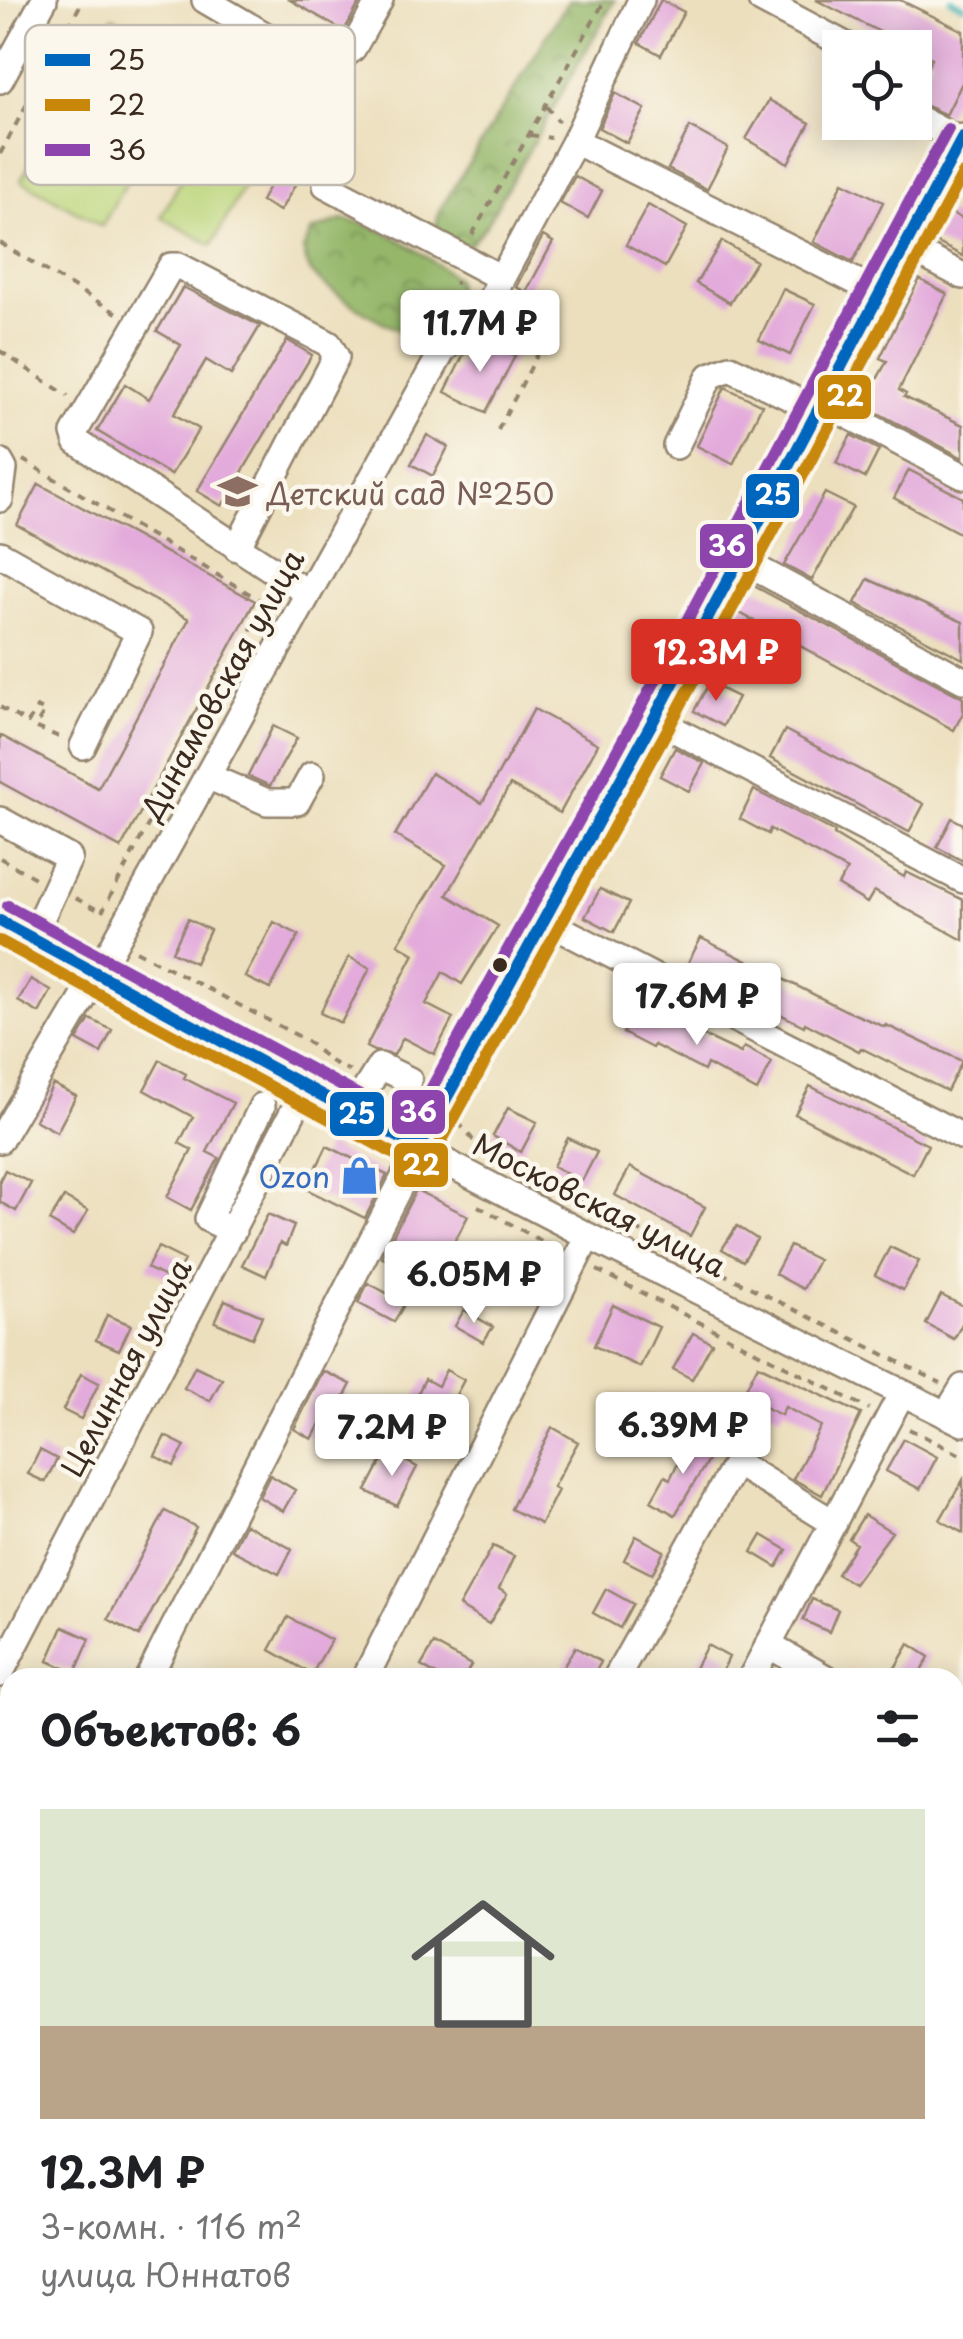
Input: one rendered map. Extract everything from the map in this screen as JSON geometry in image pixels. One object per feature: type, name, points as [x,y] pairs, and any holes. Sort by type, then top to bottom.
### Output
[{"type":"street","points":[[30,25],[44,0]]},
{"type":"street","points":[[206,0],[248,25]]},
{"type":"street","points":[[355,43],[380,0]]},
{"type":"street","name":"Динамовская улица","points":[[0,1140],[120,935],[443,350],[482,314],[575,141],[641,0]]},
{"type":"street","points":[[761,0],[822,33]]},
{"type":"street","points":[[0,80],[25,35]]},
{"type":"street","points":[[153,1668],[419,1148],[654,719],[736,558],[962,139],[932,125]]},
{"type":"street","points":[[575,141],[879,293]]},
{"type":"street","points":[[328,185],[501,278]]},
{"type":"street","points":[[905,246],[963,276]]},
{"type":"street","points":[[237,548],[336,358],[334,350],[179,266],[170,266],[74,433],[77,442],[237,548],[308,593]]},
{"type":"street","points":[[676,446],[710,376],[730,368],[819,405],[963,476]]},
{"type":"street","points":[[0,499],[8,459]]},
{"type":"street","points":[[0,554],[139,632],[82,746]]},
{"type":"street","points":[[736,558],[963,680]]},
{"type":"street","points":[[654,719],[963,880]]},
{"type":"street","points":[[207,776],[267,802],[296,802],[312,776]]},
{"type":"street","points":[[0,820],[69,858],[32,938]]},
{"type":"street","points":[[542,919],[963,1137]]},
{"type":"street","name":"Московская улица","points":[[0,921],[305,1089],[588,1236],[902,1393],[958,1404]]},
{"type":"street","points":[[350,1113],[380,1066],[409,1080]]},
{"type":"street","name":"Целинная улица","points":[[3,1668],[305,1089]]},
{"type":"street","points":[[233,1231],[208,1220],[262,1106]]},
{"type":"street","points":[[370,1668],[588,1236]]},
{"type":"street","points":[[756,1668],[902,1393]]},
{"type":"street","points":[[622,1668],[736,1463],[834,1522]]},
{"type":"street","points":[[768,1645],[808,1668]]},
{"type":"path","points":[[70,25],[84,0]]},
{"type":"path","points":[[443,350],[460,257],[605,0]]},
{"type":"path","points":[[0,154],[25,108]]},
{"type":"path","points":[[0,243],[137,326]]},
{"type":"path","points":[[482,314],[542,346],[498,430]]},
{"type":"path","points":[[0,351],[88,410]]},
{"type":"path","points":[[8,459],[265,603],[102,912]]},
{"type":"path","points":[[0,707],[28,723],[37,707],[45,711],[35,727],[82,746]]},
{"type":"path","points":[[120,935],[125,946],[304,1039],[332,1062],[370,1081]]},
{"type":"path","points":[[442,1105],[452,1110],[473,1140],[958,1404]]},
{"type":"path","points":[[477,1206],[963,1456]]},
{"type":"path","points":[[640,1292],[664,1244]]},
{"type":"green space","points":[[569,0],[615,0],[485,227],[470,244],[460,246],[435,229],[440,210]]},
{"type":"green space","points":[[113,17],[127,25],[108,25]]},
{"type":"green space","points":[[30,185],[125,185],[102,226]]},
{"type":"green space","points":[[178,185],[245,185],[212,245],[161,217]]},
{"type":"green space","points":[[342,220],[387,233],[455,278],[454,302],[437,332],[427,337],[416,336],[384,323],[348,302],[311,272],[303,250],[312,231]]},
{"type":"building","points":[[290,0],[361,0],[347,25],[334,25]]},
{"type":"building","points":[[661,0],[684,12],[661,55],[639,43]]},
{"type":"building","points":[[816,0],[900,0],[963,31],[963,81],[946,115],[932,109],[932,30],[876,30]]},
{"type":"building","points":[[615,93],[645,109],[627,143],[599,128]]},
{"type":"building","points":[[769,100],[810,123],[788,163],[746,139]]},
{"type":"building","points":[[690,127],[728,148],[707,189],[668,169]]},
{"type":"building","points":[[575,176],[602,191],[588,218],[560,203]]},
{"type":"building","points":[[843,182],[883,202],[853,262],[814,242]]},
{"type":"building","points":[[270,185],[295,185],[280,211],[261,201]]},
{"type":"building","points":[[648,205],[687,227],[665,267],[626,245]]},
{"type":"building","points":[[949,212],[963,219],[963,256],[934,241]]},
{"type":"building","points":[[543,236],[553,242],[526,292],[516,287]]},
{"type":"building","points":[[722,241],[756,261],[730,303],[696,283]]},
{"type":"building","points":[[919,279],[947,294],[899,390],[906,394],[904,397],[963,425],[963,458],[863,405],[887,361],[880,358]]},
{"type":"building","points":[[183,287],[260,326],[231,375],[206,360],[174,414],[199,429],[171,475],[97,431],[125,384],[149,399],[181,345],[157,331]]},
{"type":"building","points":[[783,289],[815,304],[790,355],[759,340]]},
{"type":"building","points":[[481,339],[515,356],[486,412],[445,392],[465,352]]},
{"type":"building","points":[[287,340],[312,355],[222,506],[197,491]]},
{"type":"building","points":[[725,387],[762,405],[733,464],[697,446]]},
{"type":"building","points":[[427,435],[448,447],[433,476],[411,464]]},
{"type":"building","points":[[851,435],[879,450],[865,478],[836,463]]},
{"type":"building","points":[[909,470],[963,498],[963,535],[894,498]]},
{"type":"building","points":[[39,484],[255,601],[121,848],[0,782],[0,735],[98,788],[189,619],[17,525]]},
{"type":"building","points":[[825,493],[853,507],[812,580],[784,565]]},
{"type":"building","points":[[868,579],[963,622],[963,659],[855,603]]},
{"type":"building","points":[[752,585],[963,698],[963,713],[954,730],[738,612]]},
{"type":"building","points":[[709,683],[738,697],[723,726],[694,711]]},
{"type":"building","points":[[534,709],[598,744],[560,813],[510,785],[447,895],[498,926],[462,984],[443,972],[426,1004],[453,1018],[434,1054],[403,1038],[394,1055],[374,1051],[366,1047],[414,954],[398,944],[446,865],[395,835],[431,773],[482,803]]},
{"type":"building","points":[[273,726],[297,738],[270,786],[248,776]]},
{"type":"building","points":[[785,730],[924,804],[909,832],[770,758]]},
{"type":"building","points":[[675,748],[704,763],[689,791],[660,776]]},
{"type":"building","points":[[754,790],[835,832],[834,835],[904,877],[906,872],[963,900],[963,940],[874,891],[867,903],[838,885],[847,870],[770,829],[768,834],[740,819]]},
{"type":"building","points":[[952,818],[963,824],[963,861],[937,847]]},
{"type":"building","points":[[600,889],[629,903],[614,932],[585,917]]},
{"type":"building","points":[[188,919],[210,930],[195,963],[172,952]]},
{"type":"building","points":[[274,922],[299,935],[270,989],[245,977]]},
{"type":"building","points":[[701,938],[845,1010],[962,1061],[947,1091],[686,967]]},
{"type":"building","points":[[349,957],[370,968],[341,1023],[320,1013]]},
{"type":"building","points":[[31,979],[51,991],[39,1013],[18,1001]]},
{"type":"building","points":[[639,1005],[741,1053],[744,1047],[772,1062],[757,1091],[707,1064],[704,1071],[623,1033]]},
{"type":"building","points":[[90,1019],[112,1030],[101,1053],[77,1040]]},
{"type":"building","points":[[160,1060],[186,1074],[184,1078],[233,1103],[207,1152],[219,1158],[191,1210],[167,1197],[192,1150],[179,1143],[193,1117],[144,1090]]},
{"type":"building","points":[[53,1084],[76,1096],[57,1132],[35,1120]]},
{"type":"building","points":[[810,1086],[928,1145],[913,1174],[795,1114]]},
{"type":"building","points":[[508,1108],[537,1122],[521,1152],[493,1136]]},
{"type":"building","points":[[568,1138],[597,1152],[582,1181],[553,1166]]},
{"type":"building","points":[[327,1146],[387,1175],[365,1218],[306,1189]]},
{"type":"building","points":[[630,1167],[705,1207],[690,1236],[615,1195]]},
{"type":"building","points":[[5,1170],[31,1183],[16,1211],[0,1202],[0,1180]]},
{"type":"building","points":[[416,1190],[468,1216],[431,1286],[382,1257]]},
{"type":"building","points":[[64,1197],[88,1211],[73,1235],[49,1221]]},
{"type":"building","points":[[268,1214],[294,1226],[286,1246],[280,1243],[266,1276],[242,1265]]},
{"type":"building","points":[[737,1226],[757,1239],[743,1261],[722,1249]]},
{"type":"building","points":[[790,1246],[818,1260],[803,1289],[775,1274]]},
{"type":"building","points":[[158,1247],[184,1260],[173,1281],[147,1268]]},
{"type":"building","points":[[890,1247],[919,1261],[903,1290],[875,1275]]},
{"type":"building","points":[[368,1283],[405,1303],[394,1322],[358,1303]]},
{"type":"building","points":[[941,1295],[963,1306],[963,1322],[954,1339],[926,1324]]},
{"type":"building","points":[[225,1300],[262,1316],[252,1338],[215,1322]]},
{"type":"building","points":[[613,1305],[659,1327],[640,1367],[594,1346]]},
{"type":"building","points":[[464,1310],[493,1327],[483,1342],[455,1326]]},
{"type":"building","points":[[107,1315],[131,1325],[119,1350],[96,1340]]},
{"type":"building","points":[[693,1333],[712,1343],[692,1379],[673,1369]]},
{"type":"building","points":[[758,1365],[861,1414],[822,1495],[793,1479],[821,1426],[785,1407],[781,1415],[742,1396]]},
{"type":"building","points":[[195,1366],[222,1379],[210,1401],[184,1388]]},
{"type":"building","points":[[446,1370],[464,1380],[443,1419],[413,1403],[425,1379],[438,1386]]},
{"type":"building","points":[[323,1371],[351,1384],[342,1402],[334,1398],[312,1439],[294,1429]]},
{"type":"building","points":[[81,1374],[99,1383],[81,1419],[63,1410]]},
{"type":"building","points":[[552,1427],[578,1442],[553,1487],[558,1490],[541,1524],[511,1509]]},
{"type":"building","points":[[165,1436],[185,1446],[174,1466],[155,1456]]},
{"type":"building","points":[[690,1438],[714,1450],[675,1515],[651,1501],[665,1476],[670,1479]]},
{"type":"building","points":[[904,1439],[937,1457],[920,1489],[886,1471]]},
{"type":"building","points":[[40,1450],[57,1459],[45,1482],[28,1474]]},
{"type":"building","points":[[387,1451],[417,1467],[397,1506],[366,1491]]},
{"type":"building","points":[[270,1475],[295,1490],[283,1511],[259,1497]]},
{"type":"building","points":[[963,1480],[963,1533],[940,1520]]},
{"type":"building","points":[[165,1511],[196,1527],[139,1636],[108,1619]]},
{"type":"building","points":[[864,1515],[892,1532],[854,1584],[837,1574],[856,1544],[849,1539]]},
{"type":"building","points":[[245,1524],[292,1549],[279,1574],[232,1550]]},
{"type":"building","points":[[762,1535],[787,1550],[777,1567],[752,1552]]},
{"type":"building","points":[[636,1536],[664,1551],[652,1574],[624,1560]]},
{"type":"building","points":[[493,1546],[514,1556],[499,1589],[507,1594],[489,1624],[459,1606]]},
{"type":"building","points":[[606,1589],[633,1604],[620,1628],[593,1613]]},
{"type":"building","points":[[812,1599],[838,1610],[829,1632],[803,1620]]},
{"type":"building","points":[[288,1617],[331,1640],[315,1668],[302,1668],[270,1650]]},
{"type":"building","points":[[63,1627],[90,1639],[77,1668],[64,1668],[48,1661]]},
{"type":"building","points":[[434,1644],[471,1665],[469,1668],[421,1666]]},
{"type":"building","points":[[909,1644],[929,1657],[923,1668],[895,1668]]},
{"type":"building","points":[[707,1645],[729,1657],[724,1668],[695,1668]]},
{"type":"building","points":[[575,1647],[601,1662],[598,1668],[563,1668]]},
{"type":"waterway","points":[[951,0],[963,6]]},
{"type":"transit line","name":"36","points":[[8,906],[412,1124],[639,711],[948,129]]},
{"type":"transit line","name":"25","points":[[0,921],[419,1148],[654,719],[963,137]]},
{"type":"transit line","name":"22","points":[[0,941],[411,1163],[430,1162],[669,727],[963,174]]},
{"type":"place","name":"Детский сад №250","points":[[237,492]]},
{"type":"place","name":"Ozon","points":[[360,1175]]}]
